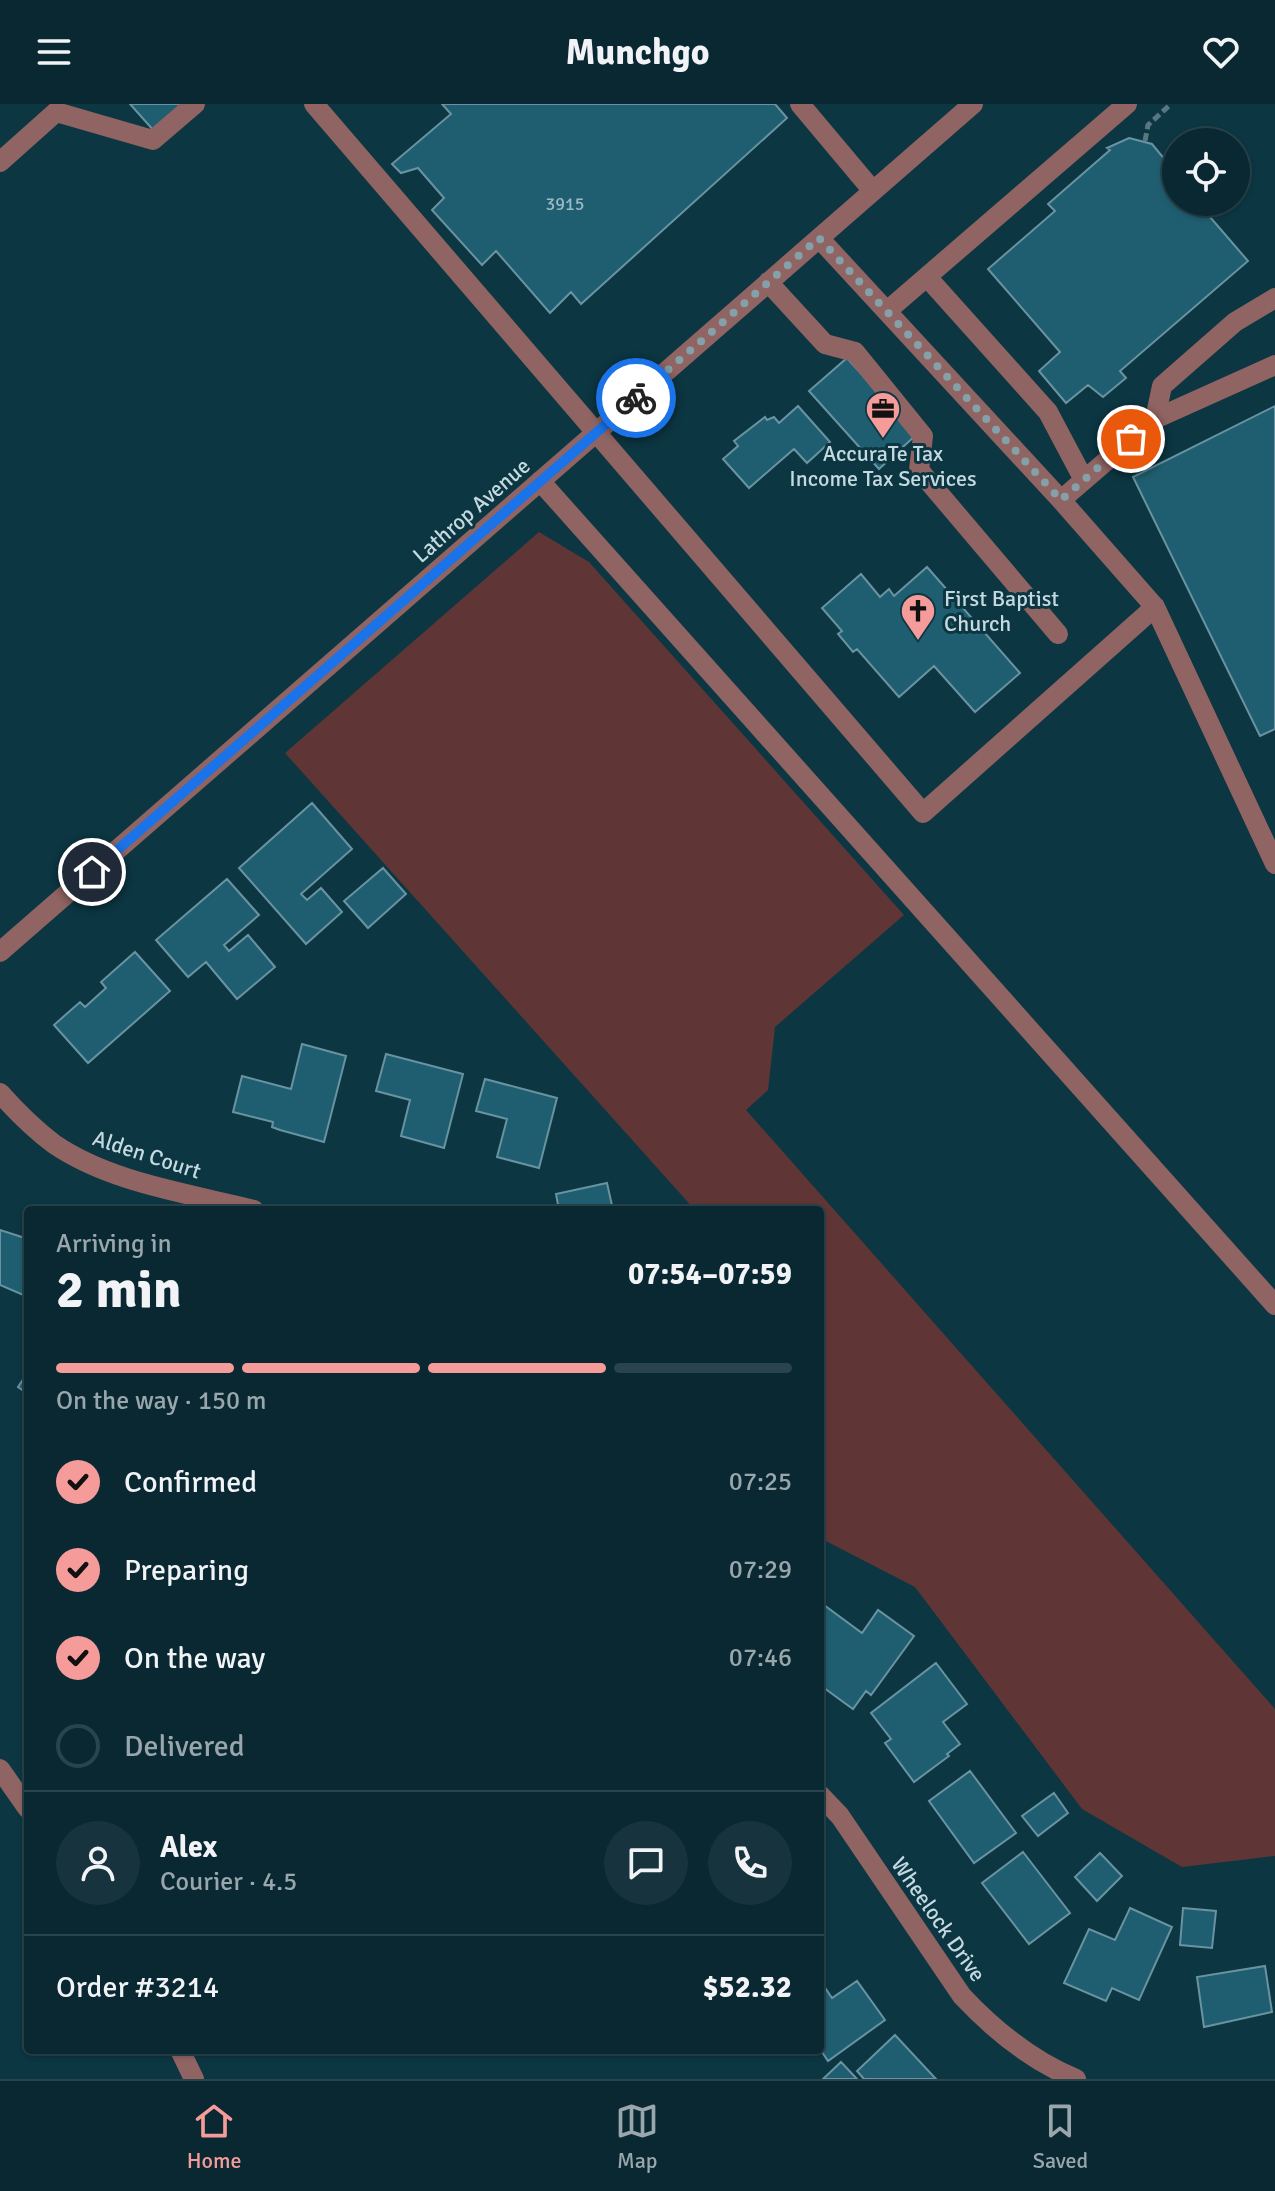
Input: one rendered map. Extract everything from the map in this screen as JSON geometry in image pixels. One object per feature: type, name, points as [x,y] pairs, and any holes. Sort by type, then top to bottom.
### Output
[{"type":"street","points":[[0,162],[55,108],[153,140],[195,104]]},
{"type":"street","points":[[314,104],[923,813],[1155,607]]},
{"type":"street","points":[[800,104],[873,191]]},
{"type":"street","name":"Lathrop Avenue","points":[[0,952],[973,104]]},
{"type":"street","points":[[887,311],[1127,104]]},
{"type":"street","points":[[819,238],[1061,500],[1155,607],[1275,864]]},
{"type":"street","points":[[927,277],[1048,412],[1084,480]]},
{"type":"street","points":[[768,282],[825,344],[855,352],[865,364],[923,436],[919,470],[1058,634]]},
{"type":"street","points":[[1155,419],[1162,386],[1235,322],[1275,298]]},
{"type":"street","points":[[1061,500],[1155,419],[1275,365]]},
{"type":"street","points":[[540,481],[1275,1305]]},
{"type":"street","name":"Alden Court","points":[[0,1093],[22,1117],[55,1144],[93,1165],[130,1178],[238,1206]]},
{"type":"street","points":[[0,1769],[24,1803]]},
{"type":"street","name":"Wheelock Drive","points":[[824,1799],[840,1816],[962,1996],[1022,2050],[1076,2079]]},
{"type":"street","points":[[182,2054],[194,2079]]},
{"type":"path","points":[[1145,141],[1148,125],[1171,104]]},
{"type":"shaded area","points":[[539,532],[589,562],[904,915],[775,1027],[768,1090],[746,1110],[1275,1709],[1275,1856],[1182,1867],[1082,1809],[915,1587],[824,1540],[824,1206],[691,1206],[285,753]]},
{"type":"building","points":[[130,104],[188,104],[155,132]]},
{"type":"building","points":[[442,104],[775,104],[787,118],[581,304],[571,292],[550,313],[496,251],[482,265],[432,210],[444,198],[418,168],[401,173],[392,164],[451,114]]},
{"type":"building","points":[[1129,138],[1152,144],[1162,156],[1162,216],[1211,216],[1248,261],[1120,371],[1126,378],[1103,397],[1088,385],[1066,403],[1039,371],[1060,352],[988,269],[1055,211],[1048,204],[1110,150],[1107,148]]},
{"type":"building","points":[[847,358],[916,435],[879,469],[809,391]]},
{"type":"building","points":[[798,406],[830,442],[807,463],[794,449],[749,488],[723,459],[738,446],[734,441],[765,417],[767,420],[774,417],[779,423]]},
{"type":"building","points":[[1275,406],[1275,729],[1260,736],[1133,477]]},
{"type":"building","name":"First Baptist Church","points":[[927,567],[1020,673],[975,712],[934,666],[899,697],[857,649],[853,652],[838,634],[842,631],[822,608],[861,574],[880,597],[889,589],[894,596]]},
{"type":"building","points":[[312,803],[352,849],[301,894],[307,900],[321,888],[342,912],[306,944],[239,868]]},
{"type":"building","points":[[383,868],[406,894],[368,928],[344,901]]},
{"type":"building","points":[[227,879],[259,915],[224,945],[229,951],[248,935],[275,967],[237,999],[206,962],[188,977],[156,940]]},
{"type":"building","points":[[135,952],[170,991],[88,1063],[54,1025],[80,1002],[85,1007],[106,988],[101,982]]},
{"type":"building","points":[[302,1044],[346,1056],[324,1142],[272,1127],[273,1122],[233,1112],[242,1076],[291,1089]]},
{"type":"building","points":[[386,1054],[463,1074],[444,1148],[401,1136],[410,1100],[376,1091]]},
{"type":"building","points":[[485,1079],[557,1098],[539,1168],[497,1157],[507,1119],[476,1111]]},
{"type":"building","points":[[607,1183],[612,1206],[558,1206],[556,1194]]},
{"type":"building","points":[[0,1230],[24,1238],[24,1295],[0,1285]]},
{"type":"building","points":[[824,1605],[862,1633],[878,1610],[914,1636],[871,1695],[866,1691],[853,1709],[824,1688]]},
{"type":"building","points":[[936,1663],[967,1704],[943,1722],[960,1744],[914,1782],[885,1743],[891,1739],[871,1713]]},
{"type":"building","points":[[970,1771],[1016,1833],[974,1863],[929,1801]]},
{"type":"building","points":[[1054,1793],[1068,1813],[1038,1836],[1022,1816]]},
{"type":"building","points":[[1023,1852],[1070,1913],[1029,1944],[982,1883]]},
{"type":"building","points":[[1100,1853],[1122,1876],[1097,1901],[1075,1877]]},
{"type":"building","points":[[1130,1908],[1172,1927],[1139,2000],[1112,1988],[1106,2001],[1064,1983],[1089,1929],[1115,1940]]},
{"type":"building","points":[[1183,1908],[1216,1911],[1212,1948],[1180,1945]]},
{"type":"building","points":[[1265,1966],[1272,2012],[1204,2027],[1197,1977]]},
{"type":"building","points":[[857,1981],[885,2020],[828,2061],[823,2054],[824,1986],[832,1998]]},
{"type":"building","points":[[895,2035],[936,2079],[864,2079],[857,2071]]},
{"type":"building","points":[[841,2062],[857,2079],[823,2079]]},
{"type":"way so far","points":[[636,398],[819,238],[1061,500],[1131,439]]},
{"type":"place","name":"AccuraTe Tax Income Tax Services","points":[[883,440]]},
{"type":"place","name":"First Baptist Church","points":[[918,642]]},
{"type":"route","points":[[92,872],[636,398]]}]
